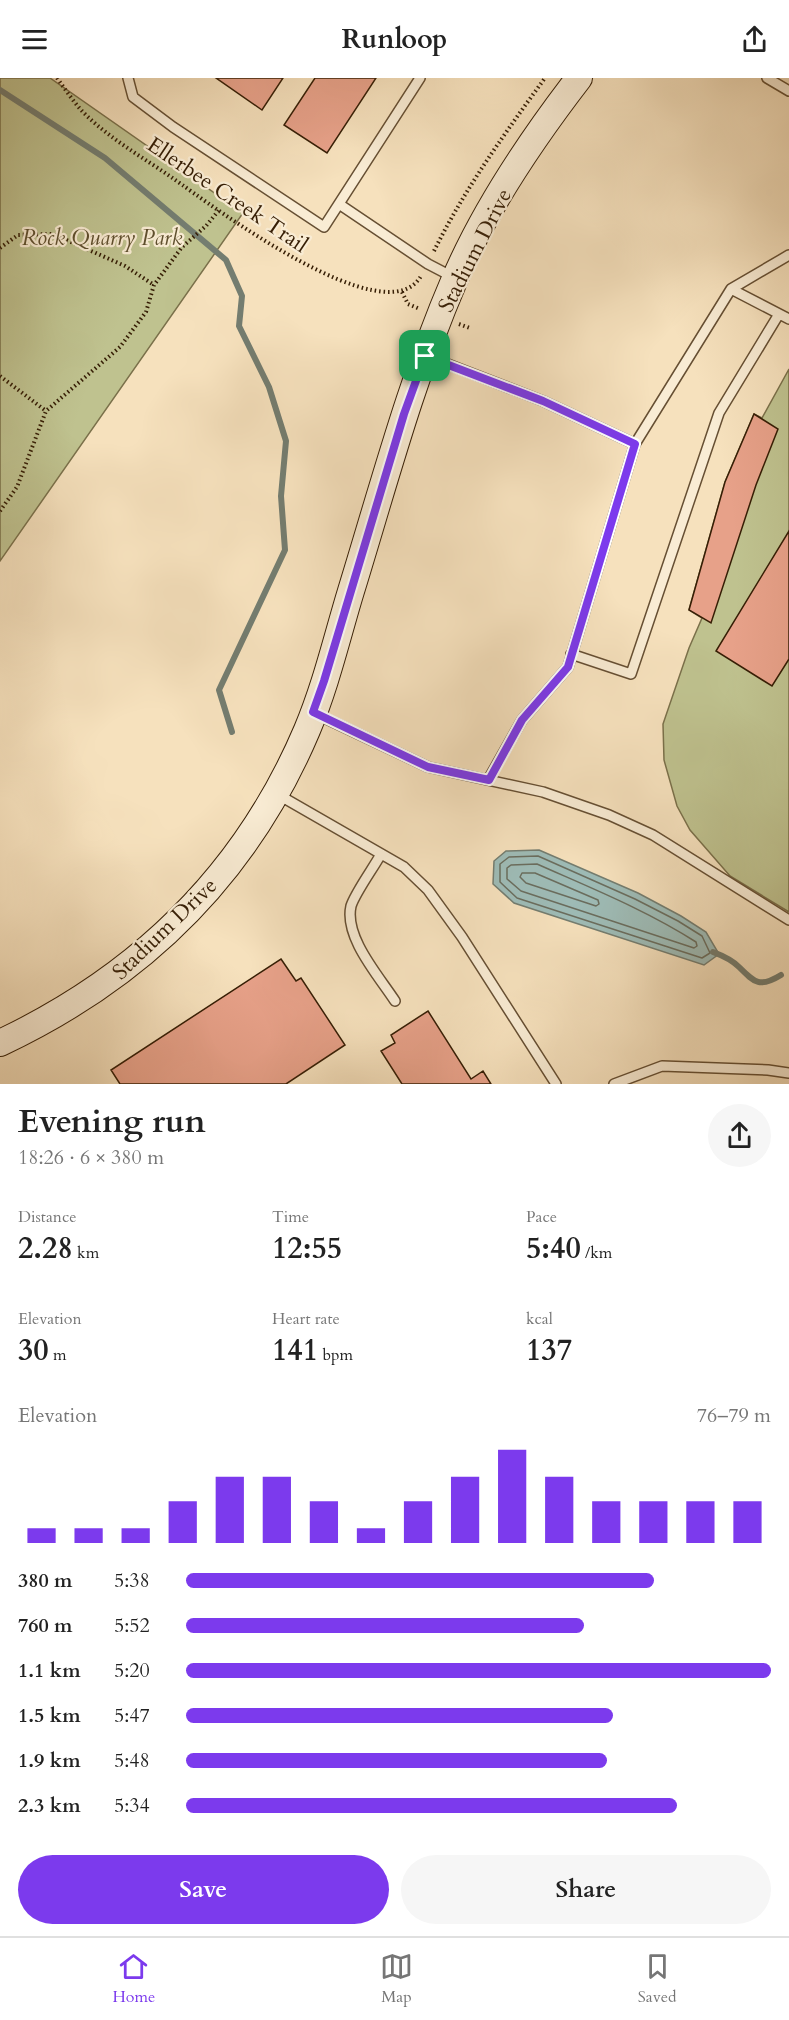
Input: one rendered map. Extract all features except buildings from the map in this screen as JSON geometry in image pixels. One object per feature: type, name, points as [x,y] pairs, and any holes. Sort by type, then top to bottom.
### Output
[{"type":"street","name":"Stadium Drive","points":[[0,1043],[53,1015],[107,982],[147,951],[217,880],[245,842],[275,793],[296,753],[324,681],[404,414],[455,278],[500,195],[543,125],[579,78]]},
{"type":"lane","points":[[128,78],[133,97],[165,121],[324,227],[420,78]]},
{"type":"lane","points":[[767,78],[789,91]]},
{"type":"lane","points":[[339,204],[428,264],[455,278]]},
{"type":"lane","points":[[489,780],[522,720],[568,667],[635,444],[731,289],[789,255]]},
{"type":"lane","points":[[731,289],[789,319]]},
{"type":"lane","points":[[572,654],[631,674],[719,413],[779,314]]},
{"type":"lane","points":[[425,356],[543,401],[635,444]]},
{"type":"lane","points":[[313,712],[428,767],[543,792],[609,815],[653,835],[789,920]]},
{"type":"lane","points":[[275,793],[404,867],[428,890],[556,1084]]},
{"type":"lane","points":[[381,854],[352,904],[349,923],[359,947],[395,1001]]},
{"type":"lane","points":[[614,1084],[662,1065],[789,1073]]},
{"type":"path","name":"Ellerbee Creek Trail","points":[[57,78],[83,111],[116,138],[219,210],[299,262],[352,284],[383,292],[402,292]]},
{"type":"path","points":[[421,309],[408,304],[402,292],[416,285],[451,216],[545,78]]},
{"type":"path","points":[[0,511],[17,487],[46,411],[120,347],[146,312],[154,285],[182,247],[206,226],[219,210]]},
{"type":"path","points":[[0,248],[18,235],[53,234],[125,266],[154,285]]},
{"type":"path","points":[[459,324],[470,328]]},
{"type":"path","points":[[0,376],[46,411]]},
{"type":"green space","name":"Rock Quarry Park","points":[[0,78],[50,78],[243,213],[0,561]]},
{"type":"green space","points":[[789,369],[789,912],[730,876],[690,830],[677,806],[664,760],[663,724],[689,648],[702,618],[689,610],[725,482],[754,414],[762,418]]},
{"type":"water","points":[[539,850],[638,893],[681,916],[706,932],[719,954],[704,965],[514,903],[493,884],[494,861],[506,851]]},
{"type":"waterway","points":[[0,90],[105,158],[226,260],[242,296],[239,326],[269,387],[286,441],[281,496],[285,550],[219,690],[232,732]]},
{"type":"waterway","points":[[713,952],[733,962],[758,982],[768,981],[781,975]]},
{"type":"route","points":[[425,356],[543,401],[635,444],[568,667],[522,720],[489,780],[428,767],[313,712],[404,414],[425,356]]}]
